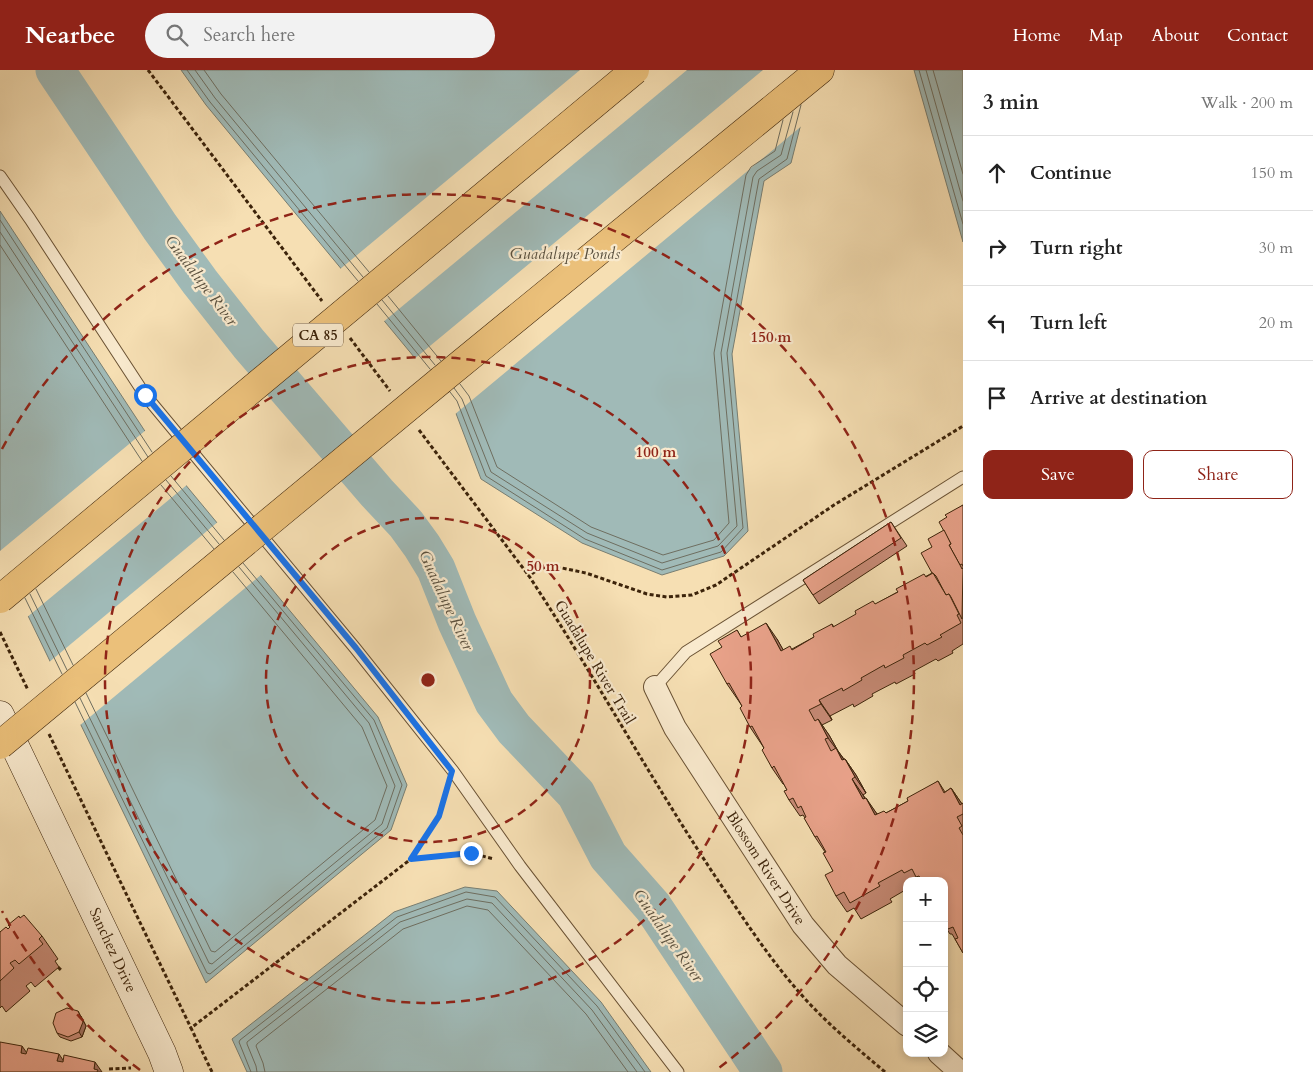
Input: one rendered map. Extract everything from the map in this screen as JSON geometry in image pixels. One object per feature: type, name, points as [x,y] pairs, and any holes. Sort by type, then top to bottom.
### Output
[{"type":"highway","name":"CA 85","points":[[0,599],[635,70]]},
{"type":"highway","points":[[0,745],[820,70]]},
{"type":"highway","points":[[780,103],[830,70]]},
{"type":"street","name":"Blossom River Drive","points":[[655,687],[675,728],[803,925],[837,965],[903,1022]]},
{"type":"street","name":"Sanchez Drive","points":[[0,715],[162,1053],[169,1072]]},
{"type":"street","points":[[943,1057],[960,1072]]},
{"type":"lane","points":[[0,176],[145,395],[356,648],[452,771],[520,866],[678,1072]]},
{"type":"lane","points":[[655,687],[686,652],[963,477]]},
{"type":"path","name":"Guadalupe River Trail","points":[[885,1072],[831,1025],[806,1000],[754,932],[695,846],[643,764],[583,661],[530,576],[537,570],[549,567],[562,568],[647,594],[667,597],[692,595],[716,585],[834,506],[963,426]]},
{"type":"path","points":[[0,632],[30,695]]},
{"type":"path","points":[[48,731],[212,1072]]},
{"type":"path","points":[[191,1028],[411,859],[439,816],[452,771]]},
{"type":"path","points":[[411,859],[471,853],[520,866]]},
{"type":"path","points":[[58,967],[62,971]]},
{"type":"path","points":[[109,1069],[131,1068]]},
{"type":"water","name":"Guadalupe Ponds","points":[[181,70],[810,70],[811,84],[791,163],[764,181],[732,354],[748,531],[724,556],[662,575],[582,543],[481,479],[452,403],[206,105]]},
{"type":"water","points":[[914,70],[963,70],[963,242]]},
{"type":"water","points":[[0,211],[160,454],[378,717],[407,785],[391,830],[206,983],[0,558]]},
{"type":"water","points":[[465,887],[497,891],[601,1002],[651,1072],[247,1072],[232,1039],[394,912]]},
{"type":"pier","points":[[580,70],[687,70],[382,323],[339,270]]},
{"type":"pier","points":[[763,70],[812,70],[814,85],[804,124],[454,415],[450,404],[413,360]]},
{"type":"pier","points":[[146,430],[188,484],[26,618],[0,564],[0,551]]},
{"type":"pier","points":[[219,521],[262,574],[79,726],[48,663]]},
{"type":"building","points":[[963,505],[963,566],[962,564],[960,565],[949,545],[951,544],[939,522],[947,517],[945,515]]},
{"type":"building","points":[[891,522],[901,538],[813,595],[803,580]]},
{"type":"building","points":[[944,530],[951,544],[949,545],[963,568],[962,619],[951,597],[949,594],[946,595],[921,553],[932,547],[928,539]]},
{"type":"building","points":[[933,573],[946,595],[949,594],[959,614],[957,615],[961,623],[940,635],[942,637],[927,645],[925,643],[903,655],[904,658],[885,668],[884,665],[843,691],[842,688],[819,700],[821,704],[809,710],[815,721],[818,719],[828,738],[825,739],[831,751],[836,748],[842,760],[845,759],[855,777],[852,779],[863,799],[866,798],[875,815],[884,811],[886,813],[908,801],[907,798],[938,781],[944,793],[951,788],[960,805],[963,803],[963,814],[957,817],[962,826],[959,828],[963,835],[963,953],[955,939],[958,938],[953,927],[948,929],[948,877],[916,877],[912,869],[904,873],[902,870],[878,883],[880,886],[850,903],[844,892],[836,896],[825,875],[833,871],[823,853],[826,852],[804,818],[806,817],[801,806],[798,808],[793,798],[789,800],[784,791],[787,790],[774,766],[772,768],[762,750],[764,748],[740,708],[742,706],[710,654],[722,647],[718,641],[737,630],[741,637],[766,623],[781,651],[790,646],[792,650],[814,637],[813,634],[832,624],[833,627],[856,614],[855,611],[873,601],[875,604],[898,592],[896,589],[924,574],[926,577]]},
{"type":"building","points":[[24,915],[42,936],[39,939],[43,944],[19,964],[15,960],[10,963],[14,968],[0,981],[0,932],[6,927],[8,929],[10,927],[8,925],[19,916],[20,918]]},
{"type":"building","points":[[67,1008],[78,1011],[83,1022],[79,1032],[68,1037],[57,1033],[53,1023],[56,1013]]},
{"type":"building","points":[[0,1042],[22,1046],[21,1053],[26,1054],[28,1048],[59,1054],[57,1061],[63,1062],[64,1055],[95,1062],[94,1069],[98,1070],[97,1072],[0,1072]]},
{"type":"waterway","name":"Guadalupe River","points":[[55,70],[160,227],[200,282],[249,344],[406,524],[422,546],[436,569],[457,622],[494,702],[514,729],[576,794],[608,856],[653,907],[763,1072]]},
{"type":"route","points":[[145,395],[356,648],[452,771],[439,816],[411,859],[471,853]]}]
